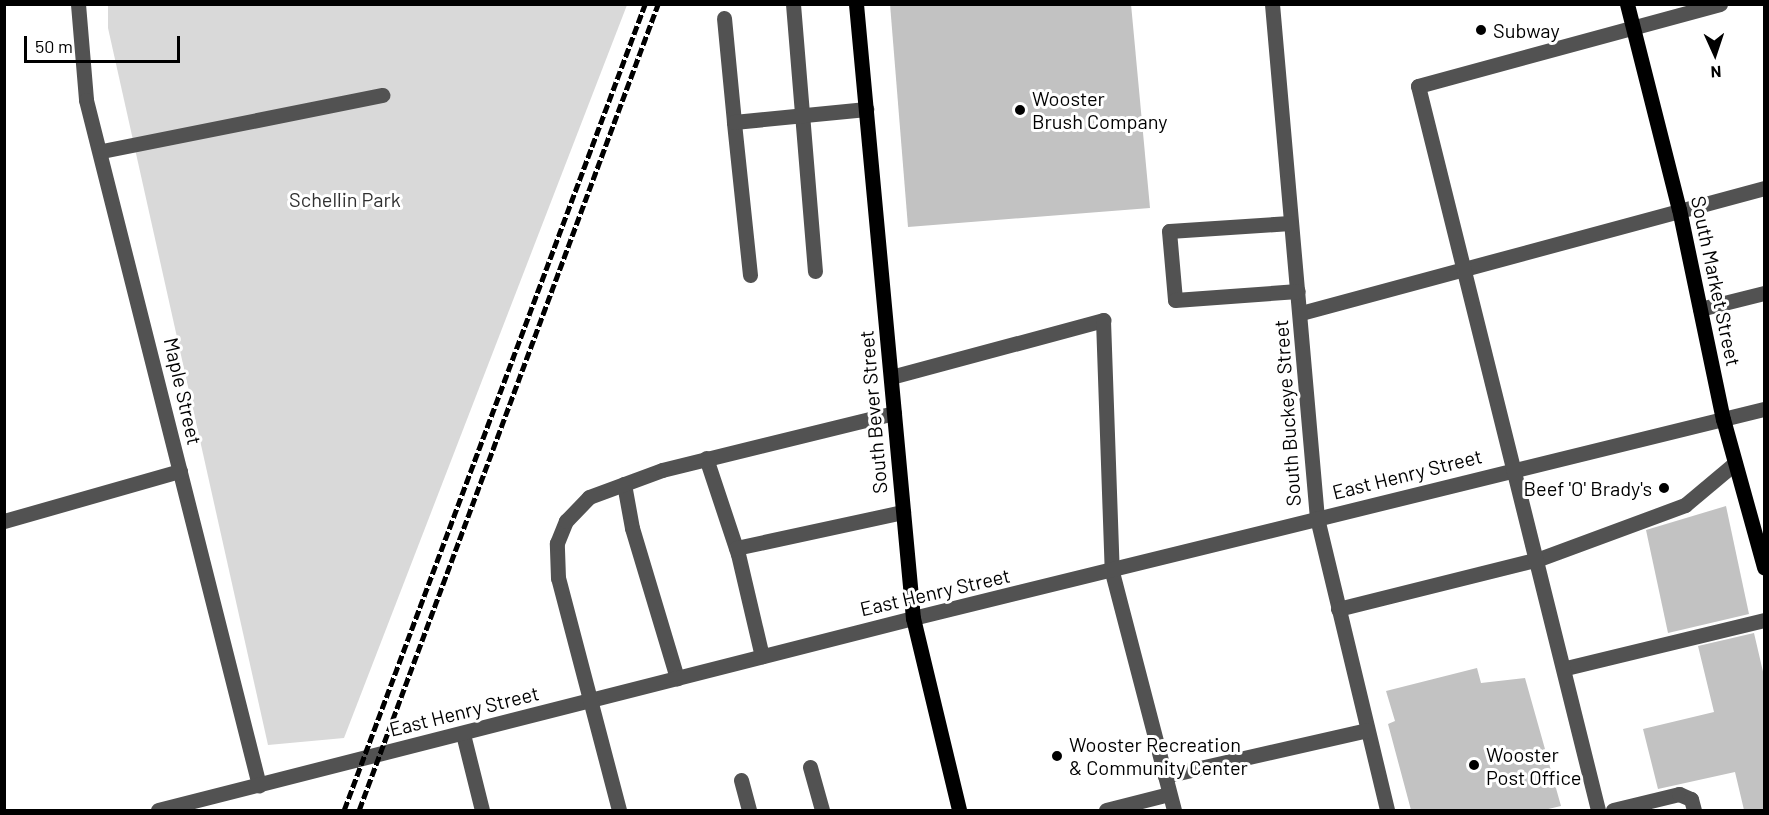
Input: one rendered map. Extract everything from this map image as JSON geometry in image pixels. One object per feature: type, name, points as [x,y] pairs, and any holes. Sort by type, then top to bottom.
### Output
[{"type":"main road","name":"South Bever Street","points":[[856,4],[913,618],[959,810]]},
{"type":"main road","name":"South Market Street","points":[[1627,4],[1679,209],[1723,419],[1764,567]]},
{"type":"street","name":"Maple Street","points":[[78,4],[86,100],[102,151],[259,785]]},
{"type":"street","points":[[793,4],[815,271]]},
{"type":"street","name":"South Buckeye Street","points":[[1272,4],[1290,223],[1301,313],[1317,518],[1387,810]]},
{"type":"street","points":[[1598,810],[1539,559],[1462,269],[1418,86],[1720,4]]},
{"type":"street","points":[[724,18],[750,276]]},
{"type":"street","points":[[102,151],[382,94]]},
{"type":"street","points":[[734,122],[866,109]]},
{"type":"street","points":[[1301,313],[1679,209],[1764,188]]},
{"type":"street","points":[[1290,223],[1169,231],[1174,300],[1298,291]]},
{"type":"street","points":[[1700,309],[1764,293]]},
{"type":"street","points":[[891,377],[1103,320],[1112,572],[1174,810]]},
{"type":"street","name":"East Henry Street","points":[[158,810],[913,618],[1112,572],[1516,468],[1764,410]]},
{"type":"street","points":[[619,810],[558,578],[557,543],[566,521],[589,497],[624,484],[706,458],[894,412]]},
{"type":"street","points":[[706,458],[736,548],[762,656]]},
{"type":"street","points":[[1338,609],[1539,559],[1685,505],[1735,462]]},
{"type":"street","points":[[4,521],[180,471]]},
{"type":"street","points":[[624,484],[632,528],[677,678]]},
{"type":"street","points":[[736,548],[903,512]]},
{"type":"street","points":[[1566,668],[1764,620]]},
{"type":"street","points":[[1165,776],[1367,730]]},
{"type":"street","points":[[463,734],[482,810]]},
{"type":"street","points":[[810,767],[822,810]]},
{"type":"street","points":[[741,780],[749,810]]},
{"type":"street","points":[[1106,810],[1169,794]]},
{"type":"street","points":[[1613,810],[1679,794],[1691,799],[1694,810]]},
{"type":"green space","name":"Schellin Park","points":[[108,5],[627,5],[344,738],[268,745],[108,28]]},
{"type":"building","name":"Wooster Brush Company","points":[[890,4],[1131,4],[1150,208],[908,227]]},
{"type":"building","points":[[1726,506],[1749,614],[1668,633],[1646,530]]},
{"type":"building","points":[[1754,633],[1764,676],[1764,810],[1744,810],[1735,772],[1658,789],[1643,729],[1714,712],[1698,646]]},
{"type":"building","name":"Wooster Post Office","points":[[1477,668],[1481,683],[1525,678],[1561,806],[1544,810],[1411,810],[1388,724],[1395,721],[1386,691]]},
{"type":"railway","points":[[344,810],[645,4]]},
{"type":"railway","points":[[359,810],[658,4]]},
{"type":"place","name":"Subway","points":[[1481,30]]},
{"type":"place","name":"Wooster Brush Company","points":[[1020,110]]},
{"type":"place","name":"Beef 'O' Brady's","points":[[1664,488]]},
{"type":"place","name":"Wooster Recreation & Community Center","points":[[1057,756]]},
{"type":"place","name":"Wooster Post Office","points":[[1474,765]]}]
